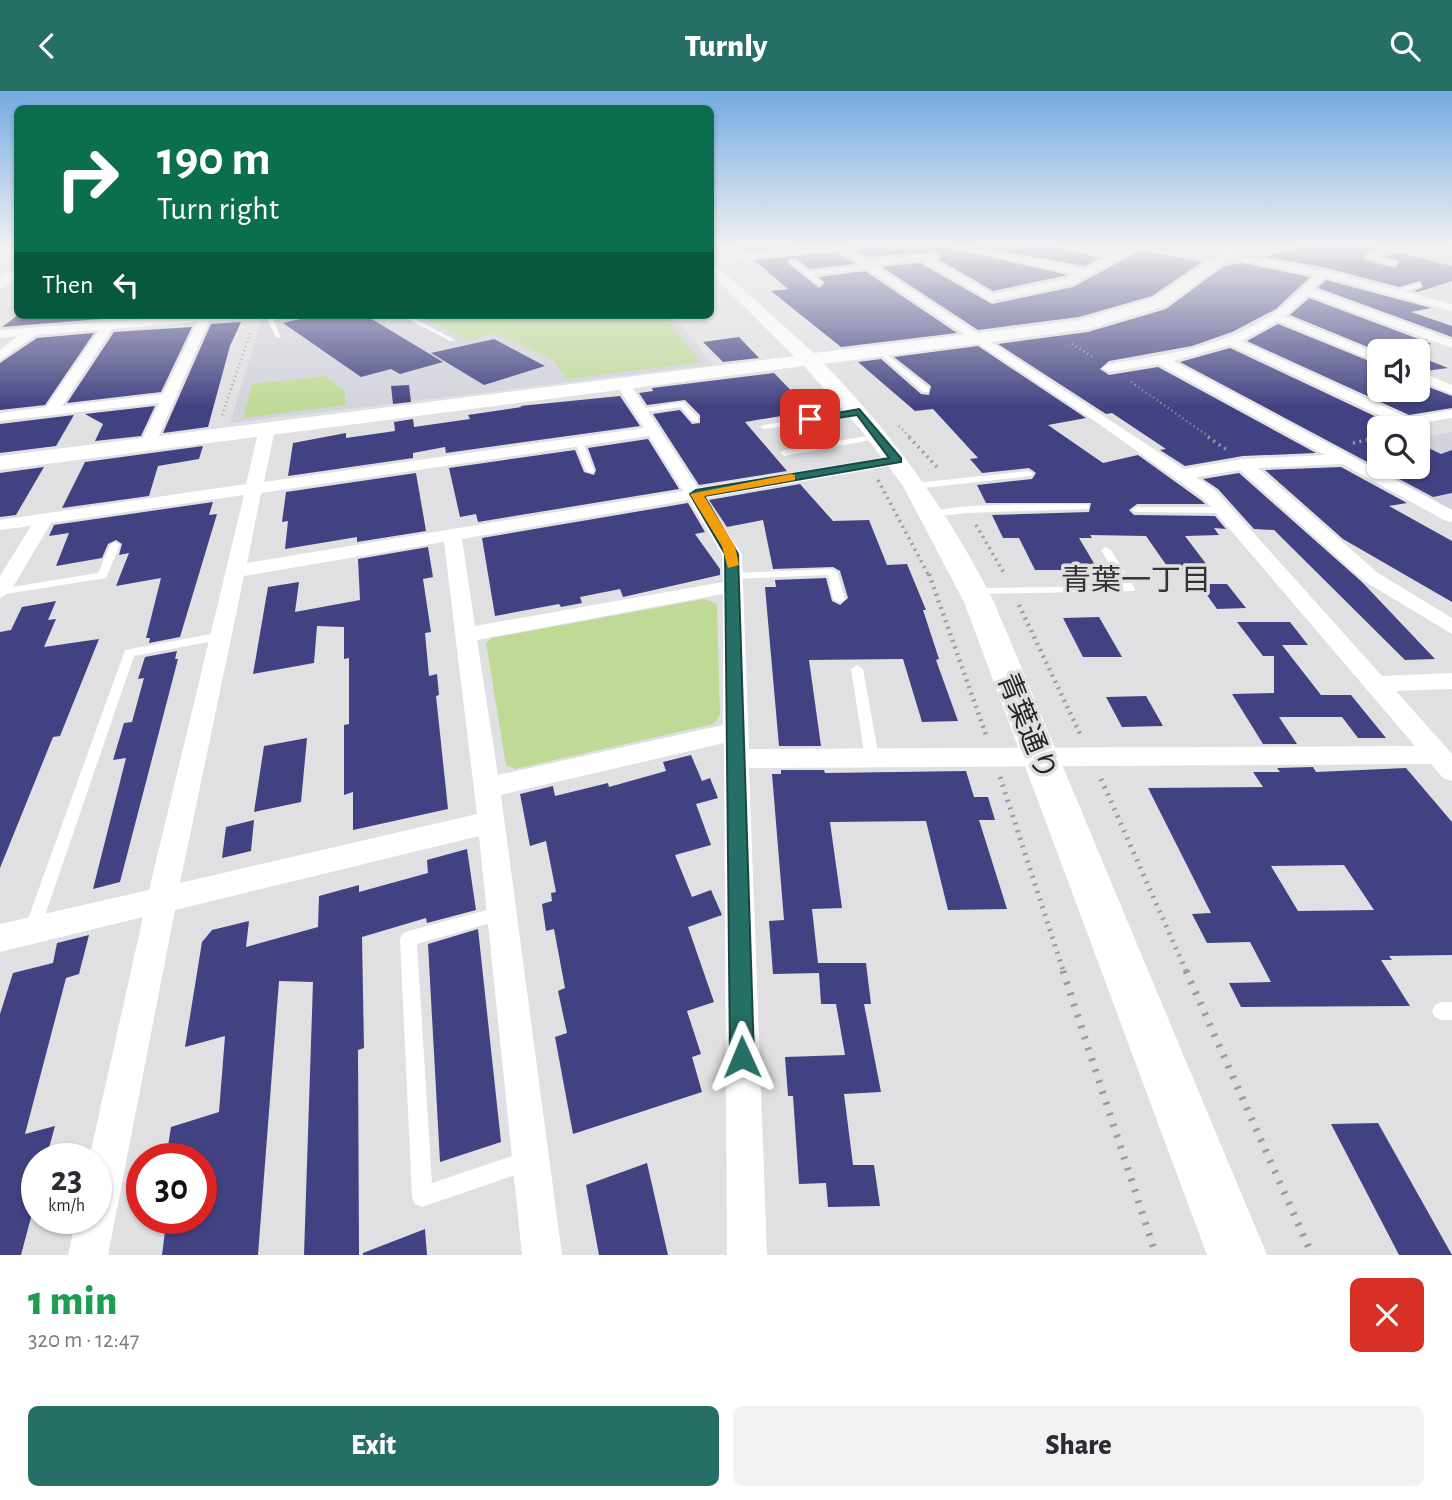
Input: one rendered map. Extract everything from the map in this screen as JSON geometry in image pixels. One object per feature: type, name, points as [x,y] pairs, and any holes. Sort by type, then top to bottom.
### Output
[{"type":"street","name":"青葉通り","points":[[746,299],[809,360],[897,462],[972,591],[1041,757],[1237,1255]]},
{"type":"street","points":[[919,299],[1210,495],[1445,763]]},
{"type":"street","points":[[0,463],[1082,325],[1124,315],[1160,299]]},
{"type":"street","points":[[1109,368],[1161,360],[1231,341],[1277,317],[1295,299]]},
{"type":"street","points":[[1330,299],[1452,344]]},
{"type":"street","points":[[1424,299],[1450,306]]},
{"type":"street","points":[[1277,317],[1367,354]]},
{"type":"street","points":[[0,356],[50,319]]},
{"type":"street","points":[[51,411],[113,326],[123,319]]},
{"type":"street","points":[[0,334],[194,319]]},
{"type":"street","points":[[148,444],[205,319]]},
{"type":"street","points":[[1231,341],[1407,422],[1452,414]]},
{"type":"street","points":[[1161,360],[1452,517]]},
{"type":"street","points":[[1430,380],[1452,390]]},
{"type":"street","points":[[623,384],[729,546],[733,581],[747,1255]]},
{"type":"street","points":[[0,417],[167,398]]},
{"type":"street","points":[[111,1143],[162,898],[267,429]]},
{"type":"street","points":[[0,525],[654,432]]},
{"type":"street","points":[[1181,475],[1237,458],[1345,459]]},
{"type":"street","points":[[1237,458],[1371,577],[1452,627]]},
{"type":"street","points":[[236,572],[897,462]]},
{"type":"street","points":[[0,592],[44,519]]},
{"type":"street","points":[[452,535],[487,788],[542,1255]]},
{"type":"street","points":[[466,635],[733,581]]},
{"type":"street","points":[[1377,684],[1452,681]]},
{"type":"street","points":[[487,788],[737,745],[872,758],[1041,757],[1445,763]]},
{"type":"street","points":[[0,938],[491,822]]},
{"type":"street","points":[[88,1255],[93,1234]]},
{"type":"lane","points":[[271,319],[279,337]]},
{"type":"lane","points":[[411,319],[452,340]]},
{"type":"lane","points":[[879,351],[926,390]]},
{"type":"lane","points":[[640,411],[683,404],[695,419]]},
{"type":"lane","points":[[764,427],[897,462],[966,510],[1086,507]]},
{"type":"lane","points":[[579,442],[590,471]]},
{"type":"lane","points":[[784,453],[1029,474]]},
{"type":"lane","points":[[1137,510],[1223,510]]},
{"type":"lane","points":[[0,592],[102,576],[115,545]]},
{"type":"lane","points":[[972,591],[1130,589],[1106,550]]},
{"type":"lane","points":[[733,581],[832,572],[839,600]]},
{"type":"lane","points":[[32,930],[129,653],[221,636]]},
{"type":"lane","points":[[856,669],[872,758]]},
{"type":"lane","points":[[502,913],[408,939],[422,1198],[531,1159]]},
{"type":"path","points":[[214,435],[253,327]]},
{"type":"path","points":[[1067,342],[1109,368],[1237,458]]},
{"type":"shaded area","points":[[262,319],[676,319],[713,365],[230,423]]},
{"type":"shaded area","points":[[1452,432],[1452,510],[1394,479],[1430,479],[1430,437]]},
{"type":"shaded area","points":[[1367,449],[1367,465],[1345,453]]},
{"type":"green space","points":[[425,319],[668,319],[701,362],[567,379],[553,360],[496,333],[468,341]]},
{"type":"green space","points":[[325,376],[345,391],[346,405],[243,418],[252,384]]},
{"type":"green space","points":[[705,599],[717,604],[720,715],[714,724],[515,769],[506,765],[486,643],[492,638]]},
{"type":"building","points":[[781,299],[907,299],[957,333],[841,347]]},
{"type":"building","points":[[931,299],[984,299],[992,304],[1014,299],[1140,299],[1079,317],[978,330]]},
{"type":"building","points":[[1179,299],[1286,299],[1276,309],[1232,332],[1192,346],[1109,361],[1100,369],[1109,375],[1158,367],[1316,453],[1243,456],[1185,466],[1160,450],[1166,449],[1112,413],[1106,414],[998,344],[1088,332],[1166,309]]},
{"type":"building","points":[[1308,299],[1313,299],[1419,339],[1367,339],[1367,347],[1290,315]]},
{"type":"building","points":[[1349,299],[1398,299],[1431,308],[1411,312],[1452,326],[1452,337]]},
{"type":"building","points":[[14,318],[101,319],[2,327]]},
{"type":"building","points":[[300,319],[372,319],[443,362],[400,374],[391,369],[361,377],[283,323]]},
{"type":"building","points":[[241,322],[230,346],[208,427],[163,433],[211,324]]},
{"type":"building","points":[[1278,324],[1367,360],[1367,396],[1247,341]]},
{"type":"building","points":[[192,327],[161,392],[67,403],[114,332]]},
{"type":"building","points":[[94,333],[45,405],[0,410],[0,363],[37,338]]},
{"type":"building","points":[[739,337],[759,358],[723,362],[703,342]]},
{"type":"building","points":[[494,339],[545,366],[484,385],[431,353]]},
{"type":"building","points":[[978,346],[1086,418],[1048,425],[1103,463],[1138,455],[1202,501],[1205,504],[1137,504],[1129,510],[1134,515],[1215,516],[1226,529],[1214,528],[1219,535],[1185,536],[1210,569],[1169,569],[1146,536],[1090,535],[1092,538],[1079,538],[1098,570],[1035,570],[1019,538],[1003,538],[992,515],[1089,512],[1091,503],[986,503],[977,485],[1032,479],[1036,473],[1029,468],[982,473],[970,459],[978,458],[933,409],[915,411],[858,362],[881,359],[921,394],[929,395],[931,386],[894,357]]},
{"type":"building","points":[[1230,348],[1374,416],[1367,416],[1367,462],[1180,362]]},
{"type":"building","points":[[1430,361],[1448,368],[1430,370]]},
{"type":"building","points":[[774,373],[811,411],[745,422],[787,471],[699,485],[653,414],[680,410],[692,424],[700,423],[700,415],[685,400],[647,405],[639,393],[653,391],[652,388]]},
{"type":"building","points":[[409,385],[411,402],[393,404],[391,386]]},
{"type":"building","points":[[1430,388],[1452,396],[1452,408],[1409,415],[1381,402],[1430,402]]},
{"type":"building","points":[[620,396],[640,426],[446,453],[445,447],[413,453],[413,458],[288,476],[293,443],[346,433],[346,438],[395,431],[394,422],[413,419],[414,427],[470,419],[468,415],[522,407],[520,406]]},
{"type":"building","points":[[155,406],[141,436],[95,441],[103,424],[85,414]]},
{"type":"building","points":[[74,415],[56,446],[0,453],[0,424]]},
{"type":"building","points":[[648,439],[679,489],[478,522],[476,514],[460,517],[449,468],[575,450],[584,472],[594,475],[596,470],[588,448]]},
{"type":"building","points":[[203,446],[199,459],[158,466],[149,496],[62,508],[85,462]]},
{"type":"building","points":[[1430,449],[1441,454],[1452,450],[1452,493],[1433,497],[1399,479],[1430,479]]},
{"type":"building","points":[[44,467],[16,515],[0,517],[0,473]]},
{"type":"building","points":[[1341,467],[1407,503],[1389,506],[1452,541],[1452,602],[1343,539],[1265,470]]},
{"type":"building","points":[[416,473],[426,531],[357,542],[357,537],[285,549],[288,521],[282,522],[286,492]]},
{"type":"building","points":[[1239,473],[1362,582],[1435,659],[1405,660],[1274,530],[1254,529],[1218,489],[1203,479]]},
{"type":"building","points":[[800,484],[833,521],[869,520],[887,565],[907,564],[926,610],[923,610],[939,659],[936,660],[958,721],[922,722],[903,659],[809,660],[821,746],[779,746],[765,587],[776,587],[775,580],[826,578],[832,601],[840,605],[848,598],[840,571],[833,567],[773,569],[763,520],[727,527],[709,500]]},
{"type":"building","points":[[213,502],[209,515],[217,514],[180,637],[149,643],[150,638],[146,638],[161,578],[116,586],[129,553],[119,555],[122,544],[116,540],[108,544],[102,558],[56,566],[69,533],[49,536],[54,525]]},
{"type":"building","points":[[688,503],[705,532],[695,534],[720,569],[720,575],[623,597],[620,589],[580,597],[582,603],[561,607],[559,604],[495,616],[482,538]]},
{"type":"building","points":[[428,547],[433,577],[423,579],[431,632],[425,633],[429,676],[437,674],[439,695],[436,696],[448,809],[353,830],[353,792],[344,795],[344,725],[349,724],[349,658],[344,659],[344,627],[317,626],[314,663],[253,674],[268,587],[299,582],[295,612],[360,600],[358,559]]},
{"type":"building","points":[[1199,584],[1227,584],[1246,608],[1217,609]]},
{"type":"building","points":[[56,601],[48,620],[56,619],[44,647],[99,639],[60,736],[53,737],[0,868],[0,632],[11,630],[22,607]]},
{"type":"building","points":[[1099,617],[1122,657],[1083,657],[1063,618]]},
{"type":"building","points":[[1237,622],[1290,622],[1308,645],[1282,645],[1321,695],[1351,695],[1386,738],[1358,738],[1342,717],[1279,717],[1297,744],[1263,744],[1232,694],[1274,693],[1274,656],[1263,656]]},
{"type":"building","points":[[177,651],[175,659],[178,659],[120,882],[93,889],[126,758],[113,760],[124,723],[132,722],[144,678],[138,679],[145,657]]},
{"type":"building","points":[[1146,696],[1163,726],[1122,727],[1106,697]]},
{"type":"building","points":[[307,738],[301,802],[254,812],[264,746]]},
{"type":"building","points":[[691,755],[702,781],[710,778],[718,798],[696,804],[711,845],[675,855],[692,897],[711,890],[722,915],[688,927],[714,1002],[687,1011],[701,1054],[692,1057],[702,1092],[573,1134],[555,1037],[567,1033],[558,991],[565,988],[554,929],[546,931],[542,904],[552,901],[551,893],[556,892],[546,841],[530,846],[520,794],[553,786],[555,796],[608,783],[609,787],[666,771],[663,762]]},
{"type":"building","points":[[1313,767],[1316,772],[1406,768],[1452,822],[1452,955],[1389,956],[1392,960],[1381,960],[1410,1006],[1241,1007],[1229,983],[1271,982],[1250,942],[1207,943],[1192,914],[1211,913],[1148,788],[1263,787],[1253,772],[1280,772],[1277,768]],"holes":[[[1344,865],[1374,910],[1298,911],[1271,866]]]},
{"type":"building","points":[[781,770],[824,770],[825,773],[966,771],[974,797],[988,797],[995,820],[979,820],[1007,909],[948,910],[926,821],[830,822],[842,908],[812,909],[818,963],[866,963],[871,1004],[864,1004],[881,1092],[844,1094],[853,1165],[874,1165],[880,1206],[828,1207],[826,1183],[799,1184],[793,1096],[788,1096],[785,1057],[845,1055],[836,1004],[821,1004],[819,973],[773,974],[769,921],[784,920],[772,774],[781,774]]},
{"type":"building","points":[[254,820],[251,851],[222,858],[226,827]]},
{"type":"building","points":[[467,849],[476,910],[427,923],[426,918],[362,937],[364,1048],[358,1050],[359,1255],[304,1255],[313,982],[279,981],[258,1255],[162,1255],[165,1234],[217,1234],[217,1143],[168,1143],[171,1127],[219,1112],[225,1036],[185,1047],[202,942],[212,930],[249,921],[246,947],[318,927],[319,896],[359,885],[359,892],[428,873],[427,860]]},
{"type":"building","points":[[478,929],[501,1142],[440,1162],[428,944]]},
{"type":"building","points":[[89,935],[79,974],[66,978],[25,1134],[55,1126],[50,1143],[21,1143],[21,1234],[27,1234],[21,1255],[0,1255],[0,1014],[13,973],[53,963],[57,943]]},
{"type":"building","points":[[1378,1123],[1452,1255],[1399,1255],[1331,1124]]},
{"type":"building","points":[[647,1163],[668,1255],[599,1255],[586,1185]]},
{"type":"building","points":[[425,1229],[427,1255],[363,1255],[363,1253]]},
{"type":"slow traffic","points":[[732,565],[729,546],[696,494],[791,478]]},
{"type":"district","name":"青葉一丁目","points":[[1136,580]]},
{"type":"route","points":[[742,1057],[732,554],[696,494],[897,460],[859,412],[810,419]]}]
